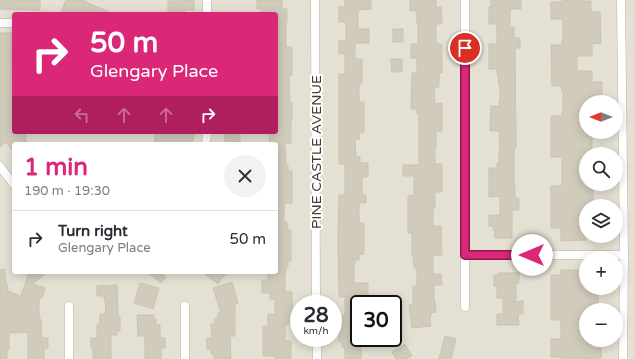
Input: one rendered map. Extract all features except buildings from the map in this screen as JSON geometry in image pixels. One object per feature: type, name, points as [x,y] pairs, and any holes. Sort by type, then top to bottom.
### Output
[{"type":"street","points":[[207,0],[207,12]]},
{"type":"street","name":"PINE CASTLE AVENUE","points":[[315,0],[316,295]]},
{"type":"street","points":[[465,0],[465,307]]},
{"type":"street","points":[[621,0],[624,255],[623,359]]},
{"type":"street","points":[[0,23],[12,23]]},
{"type":"street","points":[[0,166],[12,181]]},
{"type":"street","points":[[465,255],[624,255]]},
{"type":"street","points":[[69,306],[69,359]]},
{"type":"street","points":[[185,306],[186,359]]},
{"type":"street","points":[[316,347],[317,359]]},
{"type":"shaded area","points":[[0,0],[635,0],[635,359],[0,359]]},
{"type":"route","points":[[465,48],[465,255],[532,255]]}]
